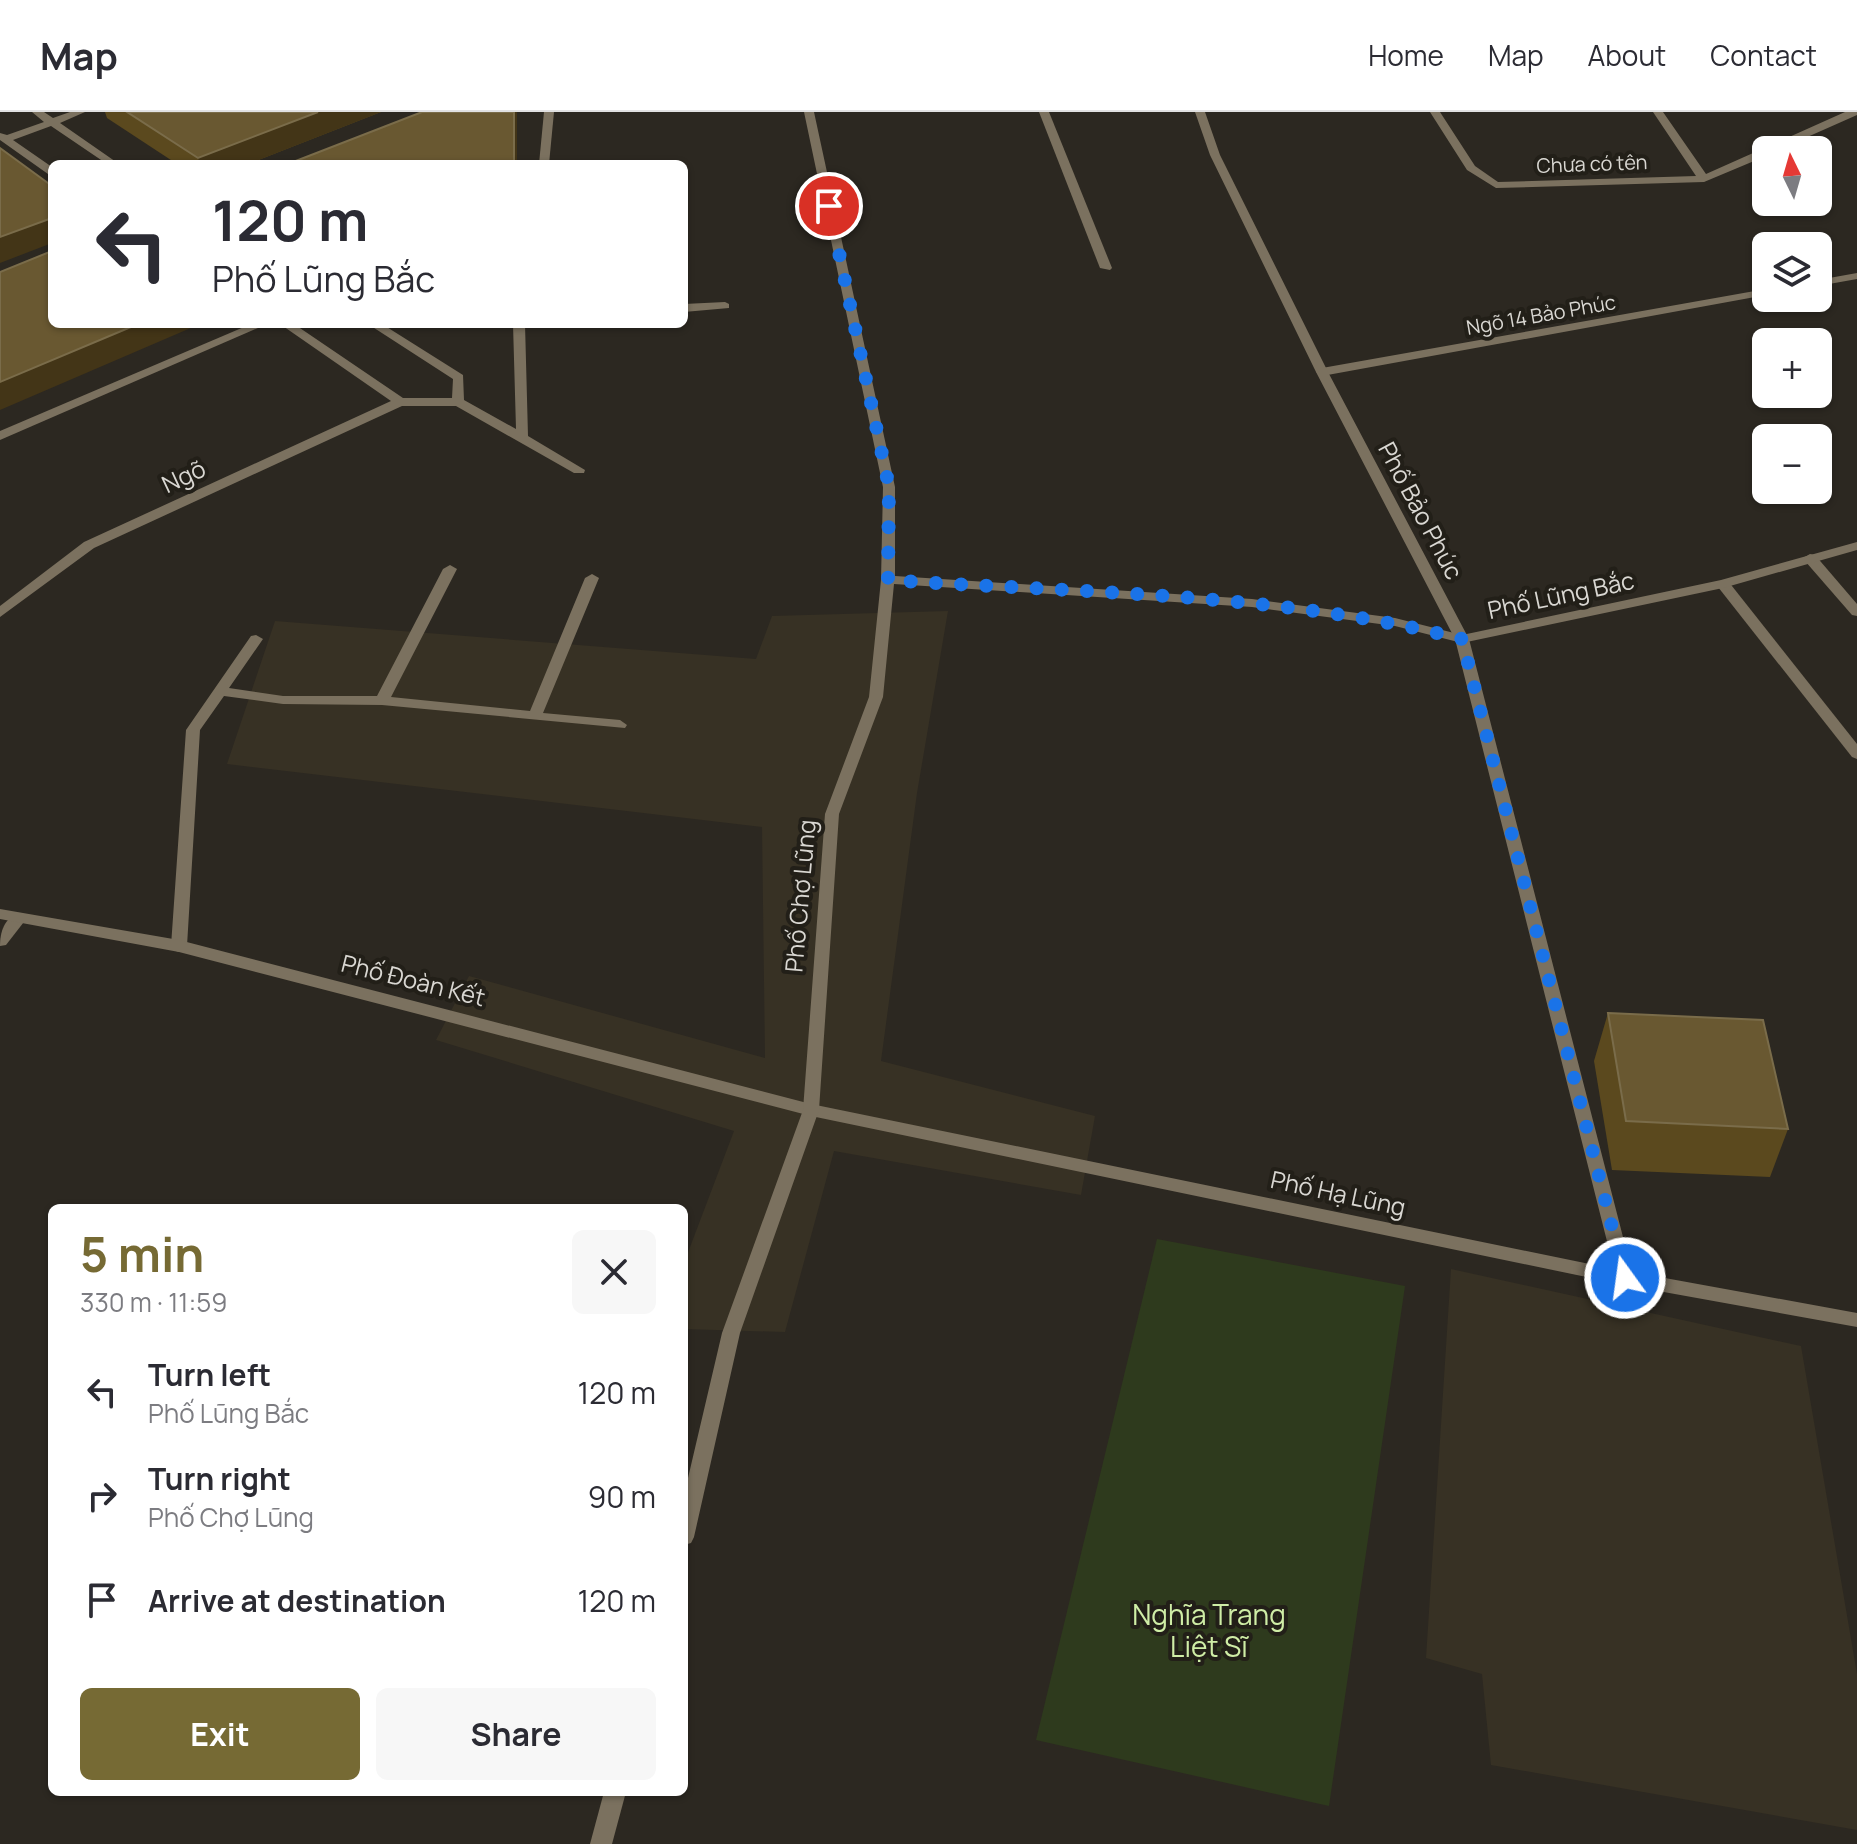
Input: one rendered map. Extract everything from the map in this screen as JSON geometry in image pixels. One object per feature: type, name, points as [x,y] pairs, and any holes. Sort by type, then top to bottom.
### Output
[{"type":"street","points":[[37,112],[108,160]]},
{"type":"street","points":[[3,137],[80,112]]},
{"type":"street","points":[[544,160],[549,112]]},
{"type":"street","name":"Phố Chợ Lũng","points":[[688,1520],[731,1333],[811,1110],[832,814],[876,697],[888,580],[889,487],[809,112]]},
{"type":"street","points":[[1044,112],[1106,268]]},
{"type":"street","name":"Phố Bảo Phúc","points":[[1200,112],[1215,155],[1322,372],[1462,639],[1625,1278]]},
{"type":"street","name":"Chưa có tên","points":[[1435,112],[1482,179],[1496,185],[1704,179]]},
{"type":"street","points":[[1658,112],[1704,179],[1752,158]]},
{"type":"street","points":[[1801,136],[1854,112]]},
{"type":"street","points":[[3,137],[48,169]]},
{"type":"street","points":[[1832,280],[1857,276]]},
{"type":"street","name":"Ngõ 14 Bảo Phúc","points":[[1322,372],[1752,295]]},
{"type":"street","points":[[688,308],[725,306]]},
{"type":"street","points":[[0,436],[252,328]]},
{"type":"street","points":[[292,328],[400,402],[458,402],[579,470]]},
{"type":"street","points":[[380,328],[459,378],[458,402]]},
{"type":"street","points":[[519,328],[522,439]]},
{"type":"street","name":"Ngõ","points":[[0,613],[89,545],[400,402]]},
{"type":"street","name":"Phố Lũng Bắc","points":[[888,580],[1252,603],[1395,622],[1462,639],[1723,584],[1857,546]]},
{"type":"street","points":[[1810,558],[1857,612]]},
{"type":"street","points":[[382,701],[450,569]]},
{"type":"street","points":[[535,716],[592,578]]},
{"type":"street","points":[[1723,584],[1857,754]]},
{"type":"street","points":[[179,946],[193,730],[256,639]]},
{"type":"street","points":[[221,691],[283,700],[382,701],[620,725]]},
{"type":"street","name":"Phố Đoàn Kết","points":[[0,914],[179,946],[811,1110]]},
{"type":"street","points":[[0,941],[19,918]]},
{"type":"street","name":"Phố Hạ Lũng","points":[[811,1110],[1625,1278],[1857,1320]]},
{"type":"street","points":[[601,1844],[614,1796]]},
{"type":"shaded area","points":[[948,611],[917,793],[881,1061],[1095,1116],[1081,1195],[834,1151],[785,1332],[688,1329],[688,1252],[734,1131],[436,1040],[469,976],[765,1058],[762,827],[227,764],[275,621],[756,659],[772,616]]},
{"type":"shaded area","points":[[1451,1269],[1801,1346],[1857,1674],[1857,1830],[1491,1765],[1482,1674],[1426,1658]]},
{"type":"green space","name":"Nghĩa Trang Liệt Sĩ","points":[[1157,1239],[1405,1286],[1329,1806],[1036,1740]]},
{"type":"building","points":[[127,112],[318,112],[198,158]]},
{"type":"building","points":[[422,112],[514,112],[514,160],[298,160]]},
{"type":"building","points":[[0,148],[48,183],[48,219],[0,237]]},
{"type":"building","points":[[48,253],[48,328],[128,328],[0,382],[0,272]]},
{"type":"building","points":[[1608,1013],[1763,1020],[1788,1129],[1626,1121]]},
{"type":"route","points":[[829,206],[889,487],[888,580],[1252,603],[1395,622],[1462,639],[1625,1278]]}]
